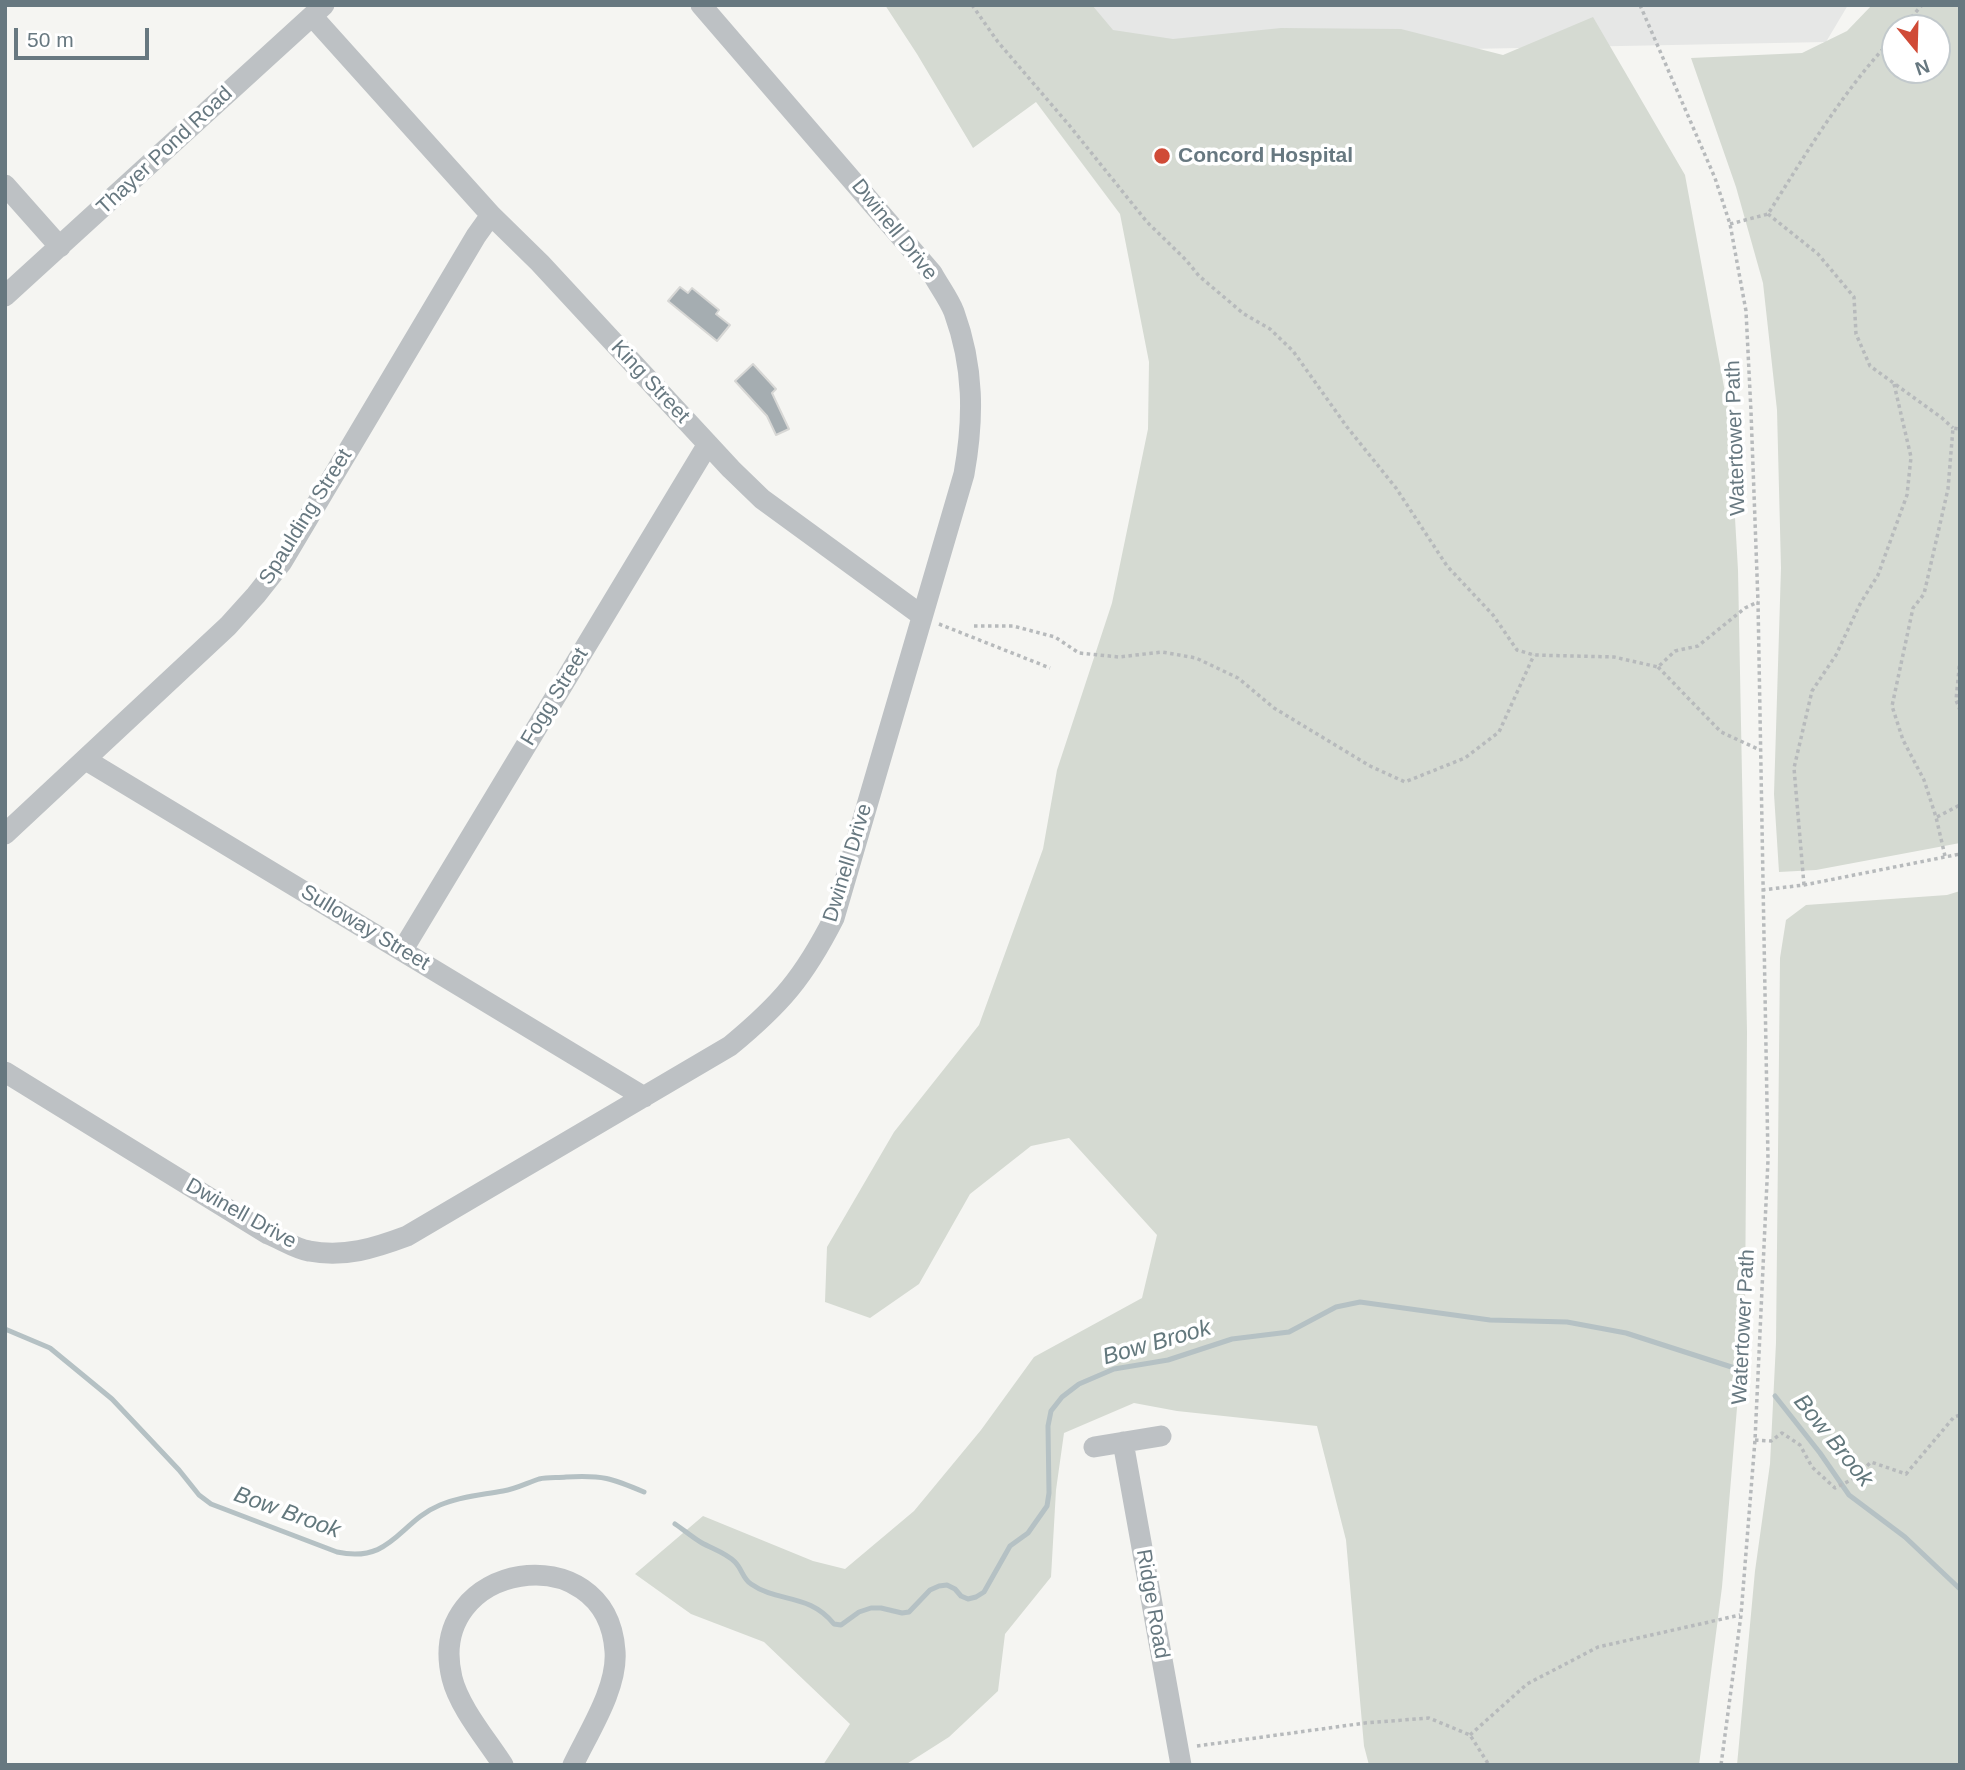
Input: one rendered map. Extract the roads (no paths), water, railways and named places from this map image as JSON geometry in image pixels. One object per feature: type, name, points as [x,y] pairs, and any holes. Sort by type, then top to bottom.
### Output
[{"type":"street","name":"Dwinell Drive","points":[[5,1072],[268,1234],[308,1251],[369,1250],[407,1236],[730,1046],[792,989],[815,955],[834,918],[964,474],[971,433],[972,392],[965,351],[953,310],[933,274],[701,5]]},
{"type":"street","name":"King Street","points":[[318,10],[491,215],[522,244],[762,499],[921,615]]},
{"type":"street","name":"Thayer Pond Road","points":[[5,296],[318,10]]},
{"type":"street","points":[[5,185],[60,247]]},
{"type":"street","name":"Spaulding Street","points":[[5,834],[228,626],[282,562],[469,247],[491,215]]},
{"type":"street","name":"Fogg Street","points":[[402,951],[708,444]]},
{"type":"street","name":"Sulloway Street","points":[[86,760],[644,1097]]},
{"type":"street","points":[[1094,1447],[1161,1436]]},
{"type":"street","name":"Ridge Road","points":[[1124,1442],[1179,1757]]},
{"type":"street","points":[[503,1765],[460,1698],[452,1680],[449,1660],[451,1640],[457,1621],[482,1591],[499,1581],[518,1575],[538,1574],[558,1578],[576,1586],[592,1598],[604,1614],[612,1633],[614,1673],[608,1692],[573,1765]]},
{"type":"waterway","name":"Bow Brook","points":[[675,1524],[731,1559],[751,1584],[761,1590],[814,1607],[834,1624],[841,1625],[859,1612],[871,1608],[909,1612],[930,1590],[939,1586],[947,1585],[968,1599],[976,1597],[984,1592],[1010,1546],[1028,1533],[1047,1506],[1048,1426],[1051,1411],[1062,1397],[1079,1384],[1114,1369],[1168,1360],[1232,1339],[1289,1332],[1336,1307],[1360,1302],[1490,1320],[1567,1322],[1626,1333],[1747,1372]]},
{"type":"waterway","name":"Bow Brook","points":[[5,1329],[50,1348],[112,1399],[199,1495],[211,1504],[337,1552],[371,1552],[383,1547],[426,1512],[440,1505],[508,1490],[539,1479],[598,1477],[644,1492]]},
{"type":"waterway","name":"Bow Brook","points":[[1775,1396],[1849,1495],[1905,1537],[1960,1589]]},
{"type":"place","name":"Concord Hospital","points":[[1162,156]]}]
